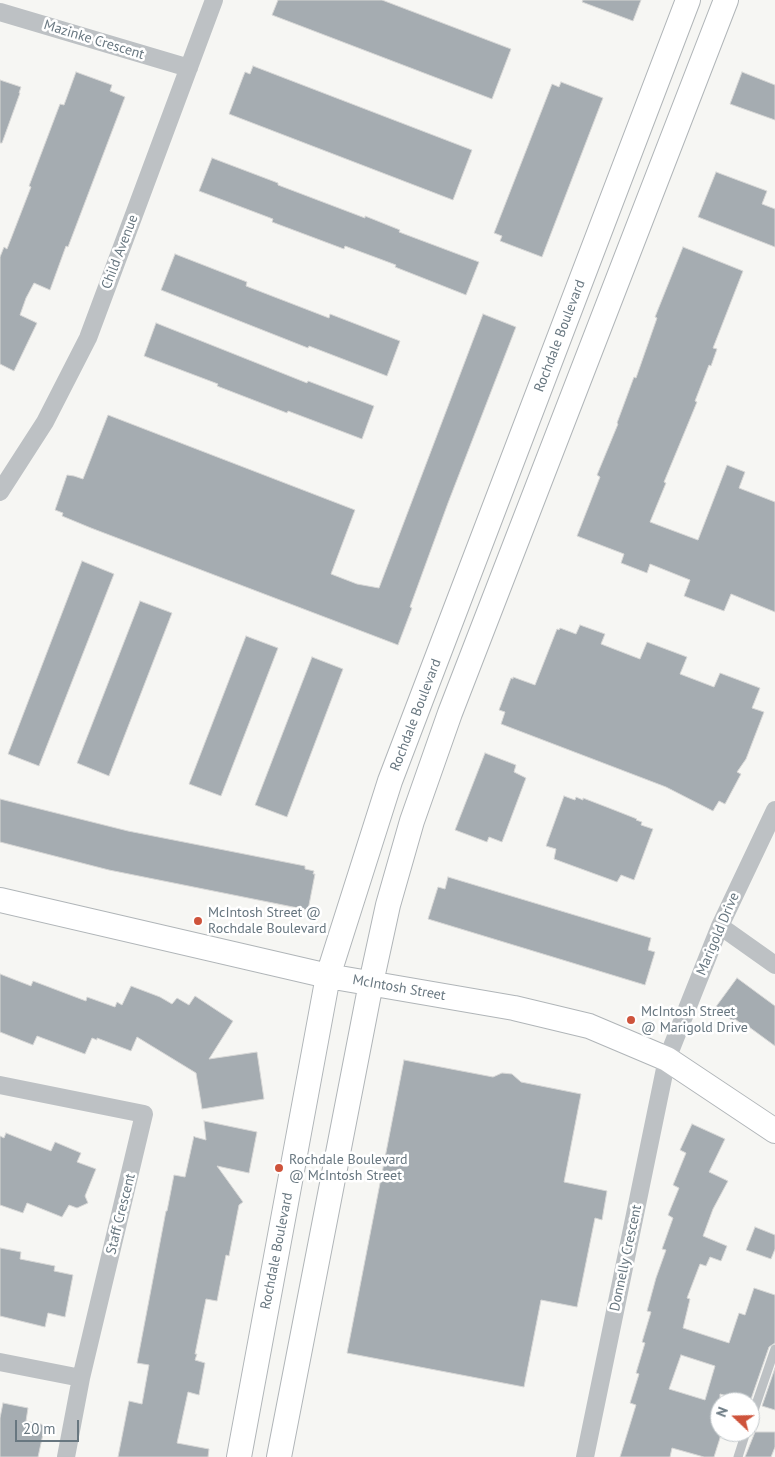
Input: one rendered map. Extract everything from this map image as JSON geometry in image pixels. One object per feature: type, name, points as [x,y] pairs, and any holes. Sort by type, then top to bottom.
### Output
[{"type":"main road","name":"Rochdale Boulevard","points":[[239,1457],[328,976],[390,781],[688,0]]},
{"type":"main road","points":[[279,1457],[370,984],[388,905],[404,849],[450,713],[726,0]]},
{"type":"main road","name":"McIntosh Street","points":[[0,900],[328,976],[514,1008],[589,1026],[667,1060],[775,1131]]},
{"type":"street","name":"Child Avenue","points":[[0,492],[45,422],[88,338],[214,0]]},
{"type":"street","name":"Mazinke Crescent","points":[[0,12],[189,68]]},
{"type":"street","name":"Marigold Drive","points":[[667,1060],[720,926],[775,810]]},
{"type":"street","points":[[720,926],[775,965]]},
{"type":"street","name":"Donnelly Crescent","points":[[585,1457],[667,1060]]},
{"type":"street","name":"Staff Crescent","points":[[0,1085],[144,1114],[81,1378],[66,1457]]},
{"type":"street","points":[[0,1362],[81,1378]]},
{"type":"lane","points":[[760,1393],[775,1350]]},
{"type":"lane","points":[[738,1457],[743,1442]]},
{"type":"building","points":[[278,0],[382,0],[511,49],[492,99],[272,15]]},
{"type":"building","points":[[583,0],[641,0],[633,21],[582,2]]},
{"type":"building","points":[[253,66],[472,150],[453,200],[229,114],[245,72],[250,74]]},
{"type":"building","points":[[76,72],[112,85],[110,91],[125,97],[50,290],[34,283],[26,298],[20,315],[37,323],[14,371],[0,364],[0,257],[4,247],[7,249],[60,104],[64,105]]},
{"type":"building","points":[[742,72],[775,85],[775,120],[730,104]]},
{"type":"building","points":[[0,80],[21,87],[2,143],[0,143]]},
{"type":"building","points":[[561,82],[603,98],[542,257],[500,241],[502,236],[494,233],[552,84],[559,87]]},
{"type":"building","points":[[212,158],[479,262],[466,295],[395,267],[396,265],[345,246],[344,249],[272,222],[273,219],[199,191]]},
{"type":"building","points":[[716,172],[767,191],[762,204],[775,209],[775,247],[698,217]]},
{"type":"building","points":[[683,247],[743,271],[713,348],[717,349],[711,366],[709,365],[695,401],[697,402],[664,482],[666,483],[650,522],[698,540],[727,465],[745,472],[739,488],[775,502],[775,612],[731,594],[724,611],[684,596],[690,580],[650,564],[647,573],[621,563],[624,554],[577,536],[600,477],[597,475],[618,424],[634,377],[636,378],[657,318],[655,317]]},
{"type":"building","points":[[175,254],[247,282],[246,286],[329,318],[330,314],[400,341],[387,376],[309,346],[308,348],[161,290]]},
{"type":"building","points":[[483,314],[516,327],[448,503],[398,645],[91,528],[62,516],[63,513],[55,510],[67,475],[83,479],[108,415],[355,510],[331,574],[357,584],[379,588]]},
{"type":"building","points":[[156,323],[307,383],[308,381],[374,406],[362,439],[288,411],[287,413],[144,356]]},
{"type":"building","points":[[82,561],[114,574],[39,766],[8,754]]},
{"type":"building","points":[[140,601],[172,613],[109,776],[77,763]]},
{"type":"building","points":[[580,625],[605,634],[601,644],[640,659],[647,642],[687,657],[680,674],[714,687],[720,673],[760,688],[752,708],[764,712],[746,759],[737,772],[741,774],[725,804],[719,801],[713,811],[666,787],[501,724],[505,712],[499,710],[511,678],[513,679],[513,677],[535,685],[557,629],[559,630],[560,628],[576,634]]},
{"type":"building","points":[[246,636],[278,648],[221,796],[189,784]]},
{"type":"building","points":[[312,657],[343,669],[287,817],[255,805]]},
{"type":"building","points":[[485,753],[516,765],[514,772],[526,778],[502,842],[489,837],[487,842],[455,830]]},
{"type":"building","points":[[564,796],[575,800],[576,797],[583,800],[583,798],[637,819],[642,822],[641,825],[653,829],[634,880],[621,875],[617,882],[554,859],[556,849],[546,846]]},
{"type":"building","points":[[0,799],[128,831],[305,866],[305,869],[314,871],[313,874],[315,874],[308,910],[109,870],[0,842]]},
{"type":"building","points":[[448,877],[651,938],[648,950],[655,952],[645,985],[428,919],[438,887],[445,889]]},
{"type":"building","points":[[0,974],[31,986],[33,981],[86,1001],[87,997],[115,1007],[117,1002],[122,1005],[131,986],[160,997],[172,1004],[177,998],[189,1005],[195,996],[233,1021],[209,1059],[257,1052],[264,1099],[202,1109],[196,1073],[137,1037],[131,1051],[97,1038],[97,1040],[92,1038],[85,1054],[37,1036],[33,1045],[0,1032]]},
{"type":"building","points":[[737,978],[775,1006],[775,1046],[745,1024],[744,1026],[735,1019],[733,1021],[715,1008]]},
{"type":"building","points":[[404,1060],[493,1077],[502,1073],[512,1074],[521,1082],[581,1094],[564,1182],[607,1191],[602,1220],[595,1218],[577,1307],[541,1300],[524,1387],[347,1353]]},
{"type":"building","points":[[204,1121],[257,1132],[249,1173],[217,1166],[243,1202],[239,1205],[229,1256],[226,1255],[217,1301],[206,1299],[195,1354],[197,1354],[195,1360],[205,1363],[199,1395],[188,1392],[177,1443],[209,1449],[208,1457],[118,1457],[129,1401],[142,1404],[149,1365],[137,1363],[174,1175],[185,1177],[194,1136],[206,1140]]},
{"type":"building","points":[[692,1124],[725,1139],[709,1172],[728,1181],[713,1209],[703,1236],[727,1246],[721,1261],[710,1257],[706,1266],[700,1264],[687,1298],[690,1299],[683,1328],[729,1343],[739,1313],[745,1315],[754,1288],[775,1295],[775,1343],[769,1347],[753,1392],[710,1392],[710,1442],[719,1442],[714,1457],[704,1457],[672,1448],[670,1457],[620,1457],[636,1405],[630,1403],[639,1374],[636,1373],[645,1343],[642,1342],[651,1312],[647,1311],[666,1250],[662,1249],[673,1218],[668,1215],[679,1188],[673,1185],[686,1153],[680,1150]],"holes":[[[681,1355],[715,1366],[705,1400],[669,1389]]]},
{"type":"building","points":[[6,1133],[51,1151],[55,1142],[81,1153],[77,1162],[96,1169],[85,1196],[88,1203],[77,1208],[69,1205],[62,1217],[27,1203],[23,1213],[0,1205],[0,1136],[4,1138]]},
{"type":"building","points":[[755,1227],[775,1235],[775,1249],[771,1259],[746,1250]]},
{"type":"building","points":[[0,1248],[21,1252],[20,1259],[55,1266],[54,1271],[73,1275],[65,1317],[48,1313],[45,1327],[0,1316]]},
{"type":"building","points":[[775,1368],[775,1410],[762,1406]]},
{"type":"building","points":[[3,1403],[28,1408],[26,1421],[45,1425],[38,1457],[0,1457],[0,1418]]},
{"type":"building","points":[[760,1432],[775,1432],[775,1447],[771,1457],[745,1457],[751,1442],[760,1442]]},
{"type":"place","name":"McIntosh Street @ Rochdale Boulevard","points":[[198,921]]},
{"type":"place","name":"McIntosh Street @ Marigold Drive","points":[[631,1020]]},
{"type":"place","name":"Rochdale Boulevard @ McIntosh Street","points":[[279,1168]]}]
